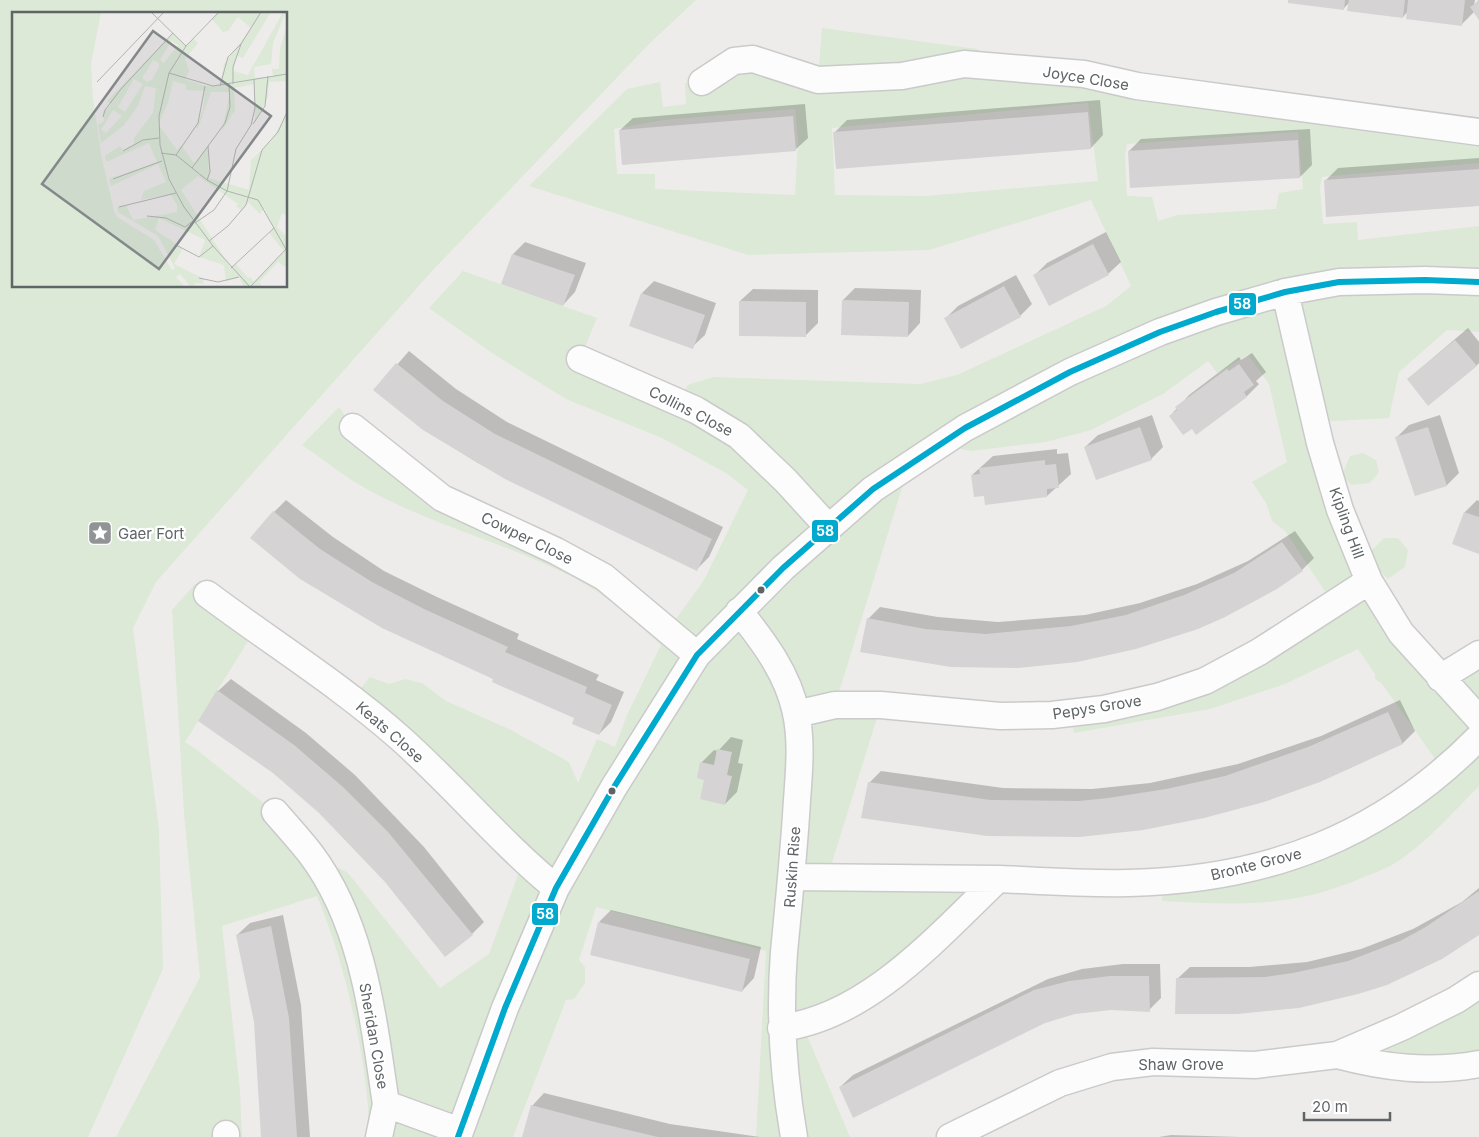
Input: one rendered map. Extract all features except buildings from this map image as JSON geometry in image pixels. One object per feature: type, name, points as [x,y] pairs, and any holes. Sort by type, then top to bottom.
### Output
[{"type":"street","name":"Joyce Close","points":[[702,82],[734,61],[753,59],[818,80],[902,76],[964,64],[1084,74],[1137,86],[1479,132]]},
{"type":"street","points":[[459,1134],[505,1008],[556,888],[614,787],[697,655],[739,611],[828,527],[881,484],[965,428],[1070,372],[1160,332],[1216,312],[1285,292],[1338,282],[1425,280],[1479,282]]},
{"type":"street","name":"Kipling Hill","points":[[1285,292],[1320,443],[1340,510],[1369,581],[1402,633],[1440,678],[1479,719]]},
{"type":"street","name":"Collins Close","points":[[580,359],[696,410],[740,436],[786,481],[828,527]]},
{"type":"street","name":"Cowper Close","points":[[353,427],[442,498],[556,551],[604,577],[697,655]]},
{"type":"street","name":"Pepys Grove","points":[[796,714],[834,705],[881,705],[1000,716],[1052,715],[1113,707],[1206,681],[1289,634],[1369,581]]},
{"type":"street","name":"Keats Close","points":[[207,594],[352,699],[400,738],[523,861],[556,888]]},
{"type":"street","name":"Ruskin Rise","points":[[739,611],[764,642],[783,675],[796,714],[799,767],[792,877],[784,953],[781,1028],[784,1079],[794,1137]]},
{"type":"street","points":[[1440,678],[1479,654]]},
{"type":"street","name":"Bronte Grove","points":[[792,877],[998,879],[1138,883],[1226,875],[1295,858],[1346,836],[1412,795],[1457,760],[1479,737]]},
{"type":"street","name":"Sheridan Close","points":[[275,812],[311,853],[331,888],[354,940],[370,995],[386,1104],[379,1137]]},
{"type":"street","points":[[781,1028],[803,1026],[846,1008],[907,966],[998,879]]},
{"type":"street","name":"Shaw Grove","points":[[950,1137],[1060,1083],[1112,1067],[1153,1062],[1255,1065],[1337,1055],[1402,1027],[1456,1000],[1479,985]]},
{"type":"street","name":"Shaw Grove","points":[[1337,1055],[1367,1063],[1409,1070],[1459,1068],[1479,1064]]},
{"type":"street","name":"Sheridan Close","points":[[386,1104],[459,1134]]},
{"type":"green space","name":"Gaer Fort","points":[[0,0],[696,0],[649,44],[432,271],[156,582],[133,628],[159,830],[163,969],[88,1137],[0,1137]]},
{"type":"green space","points":[[822,28],[977,49],[1000,67],[1479,132],[1479,163],[1322,177],[1320,187],[1323,224],[1357,222],[1358,240],[1479,226],[1479,332],[1447,330],[1399,372],[1389,418],[1316,422],[1340,510],[1440,678],[1479,654],[1479,786],[1439,827],[1407,855],[1384,869],[1338,887],[1289,899],[1264,902],[1162,901],[1163,881],[1295,857],[1443,770],[1382,684],[1375,679],[1375,674],[1358,649],[1285,684],[1210,709],[1074,733],[1070,713],[1157,697],[1334,605],[1285,531],[1272,521],[1266,503],[1252,482],[1287,462],[1269,384],[1248,355],[1217,373],[1208,361],[1163,394],[1091,430],[1046,442],[971,451],[940,445],[909,465],[835,705],[881,705],[829,872],[998,879],[907,966],[803,1026],[850,1137],[756,1137],[766,951],[596,907],[579,960],[585,967],[585,983],[574,999],[566,1000],[513,1137],[369,1137],[365,1079],[354,1014],[337,951],[317,896],[222,926],[240,1090],[242,1137],[116,1137],[200,977],[184,814],[172,610],[195,584],[255,630],[185,742],[275,812],[311,853],[348,873],[440,988],[489,954],[523,861],[352,699],[370,677],[389,684],[405,679],[422,683],[446,701],[511,730],[569,762],[578,783],[597,739],[615,747],[627,715],[661,645],[632,619],[589,586],[525,555],[444,524],[391,501],[349,478],[302,445],[339,407],[353,427],[500,526],[668,630],[704,580],[748,490],[726,473],[662,438],[566,399],[492,353],[429,308],[463,271],[597,318],[580,359],[677,401],[688,385],[713,377],[920,384],[957,375],[1106,306],[1131,286],[1091,200],[929,250],[748,255],[529,186],[627,89],[660,82],[663,107],[686,104],[685,83],[702,82],[734,61],[818,79]],"holes":[[[1088,103],[1098,181],[926,196],[835,195],[832,128]],[[795,109],[798,141],[795,195],[655,189],[655,174],[617,174],[614,129],[664,120]],[[1298,132],[1303,189],[1279,193],[1276,209],[1177,215],[1158,221],[1152,197],[1127,196],[1125,156],[1127,144]]]},
{"type":"green space","points":[[1363,453],[1376,460],[1379,472],[1370,483],[1351,485],[1342,475],[1350,456]]},
{"type":"green space","points":[[1384,538],[1398,538],[1408,550],[1405,567],[1388,579],[1375,566],[1372,550]]},
{"type":"green space","points":[[1479,985],[1479,1064],[1367,1063],[1402,1027]]},
{"type":"transit line","name":"58","points":[[458,1137],[505,1008],[556,888],[614,787],[697,655],[783,568],[873,489],[965,428],[1070,372],[1160,332],[1216,312],[1285,292],[1339,282],[1425,280],[1479,282]]},
{"type":"place","name":"Gaer Fort","points":[[100,533]]}]
